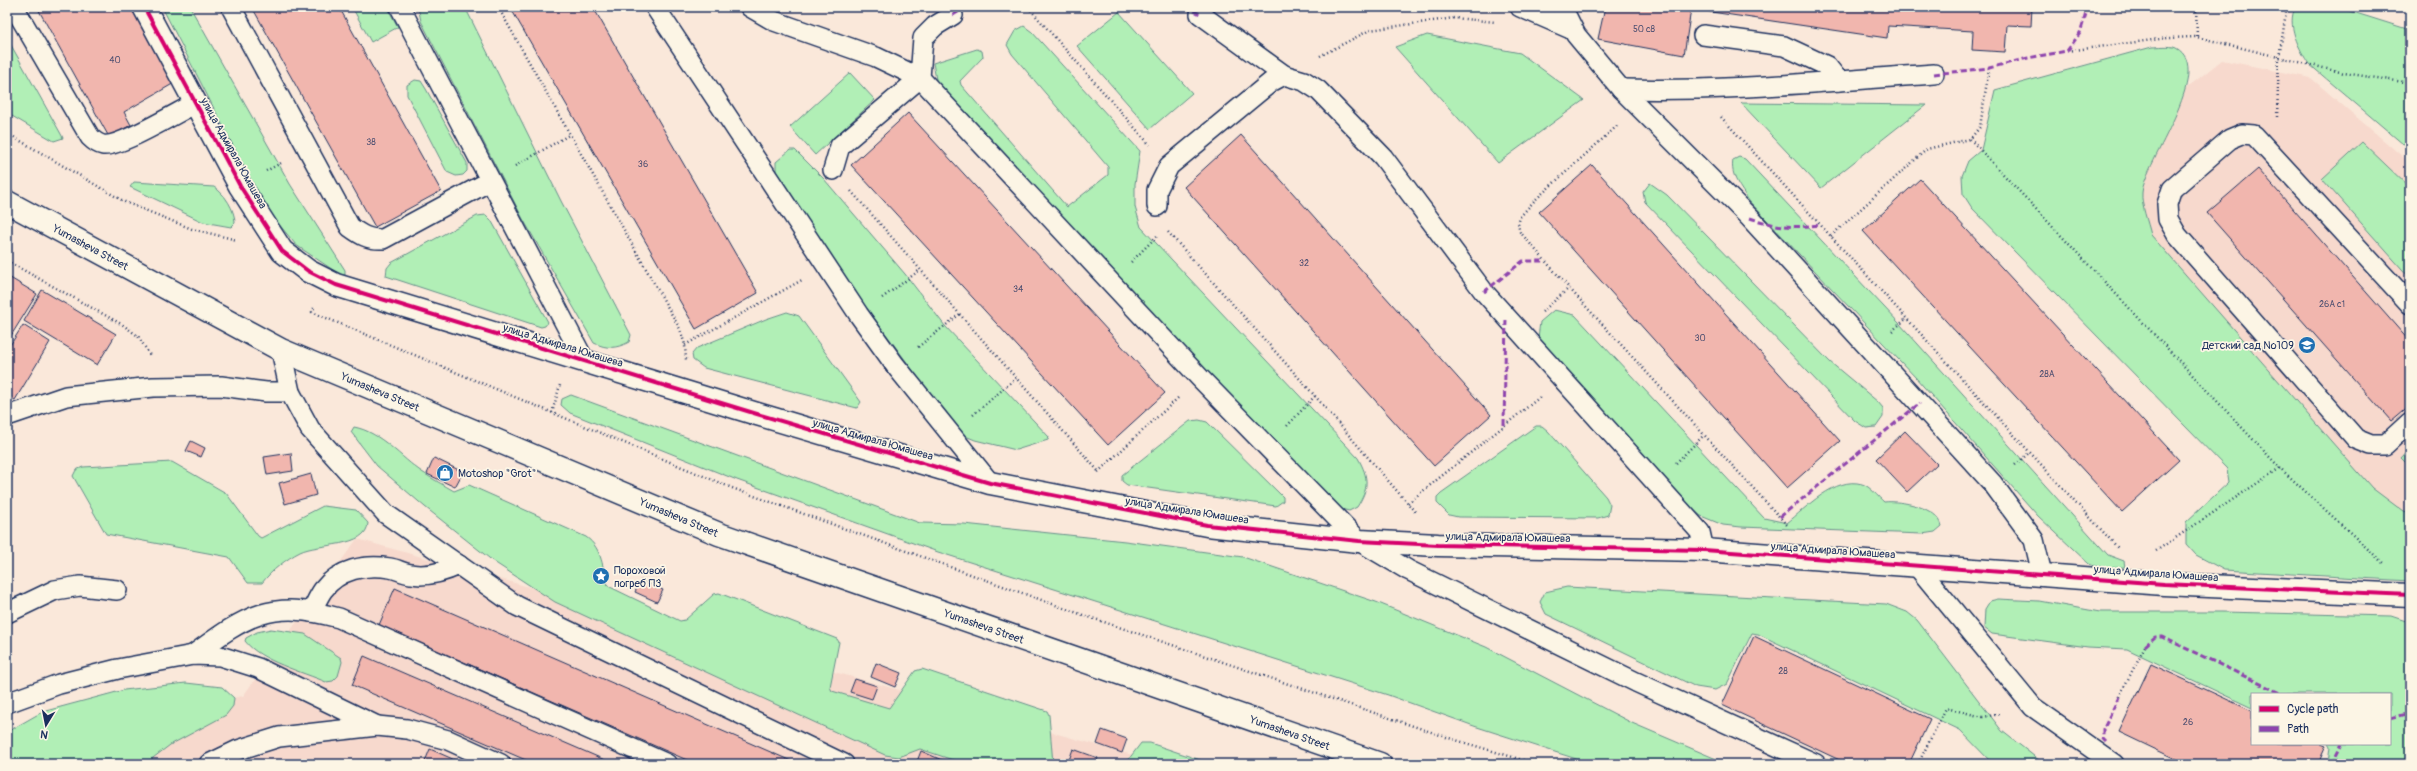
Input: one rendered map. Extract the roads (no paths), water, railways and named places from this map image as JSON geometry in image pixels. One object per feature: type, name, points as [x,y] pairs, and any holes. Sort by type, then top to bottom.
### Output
[{"type":"street","name":"улица Адмирала Юмашева","points":[[144,7],[240,186],[282,251],[308,271],[336,285],[990,483],[1207,525],[1359,541],[1438,545],[1704,550],[2164,584],[2410,595]]},
{"type":"street","name":"Yumasheva Street","points":[[7,202],[281,350],[719,534],[1380,764]]},
{"type":"lane","points":[[14,7],[90,137],[97,143],[104,145],[126,139],[196,103]]},
{"type":"lane","points":[[231,7],[350,227],[361,236],[373,240],[383,239],[490,181]]},
{"type":"lane","points":[[400,7],[584,360]]},
{"type":"lane","points":[[655,7],[859,314],[895,365],[990,483]]},
{"type":"lane","points":[[750,7],[774,21],[876,57],[920,78],[1200,378],[1359,541],[1408,570],[1636,682],[1816,764]]},
{"type":"lane","points":[[1520,7],[1573,30]]},
{"type":"lane","points":[[1562,7],[1573,30],[1621,89],[1750,218],[1993,484],[2034,540],[2042,574]]},
{"type":"lane","points":[[1200,14],[1284,75],[1304,81],[1318,90],[1383,157],[1484,292],[1700,532],[1704,550]]},
{"type":"lane","points":[[833,170],[840,146],[920,78],[923,38],[935,26],[953,15]]},
{"type":"lane","points":[[1703,34],[1784,46],[1827,66],[1839,81]]},
{"type":"lane","points":[[1621,89],[1696,90],[1757,88],[1934,74]]},
{"type":"lane","points":[[1157,206],[1157,190],[1169,166],[1271,82],[1284,75]]},
{"type":"lane","points":[[2410,304],[2275,155],[2254,135],[2242,134],[2230,139],[2172,189],[2167,204],[2168,219],[2177,235],[2356,439],[2370,445],[2386,445],[2410,422]]},
{"type":"lane","points":[[281,350],[290,392],[310,429],[386,514],[517,606],[844,764]]},
{"type":"lane","points":[[7,416],[66,396],[153,387],[221,386],[266,392],[290,392]]},
{"type":"lane","points":[[311,612],[323,590],[344,573],[358,568],[378,567],[410,574],[425,574],[447,571],[459,565]]},
{"type":"lane","points":[[1916,565],[2024,697],[2048,718],[2114,764]]},
{"type":"lane","points":[[7,613],[55,590],[80,586],[117,590]]},
{"type":"lane","points":[[193,655],[228,629],[261,613],[283,609],[311,612],[339,618],[667,764]]},
{"type":"lane","points":[[7,703],[59,684],[118,669],[193,655],[220,656],[258,668],[377,726]]},
{"type":"lane","points":[[209,764],[238,750],[279,737],[377,726],[407,729],[448,740],[501,764]]},
{"type":"place","name":"Детский сад №109","points":[[2307,345]]},
{"type":"place","name":"Motoshop \"Grot\"","points":[[445,473]]},
{"type":"place","name":"Пороховой погреб П3","points":[[601,576]]}]
